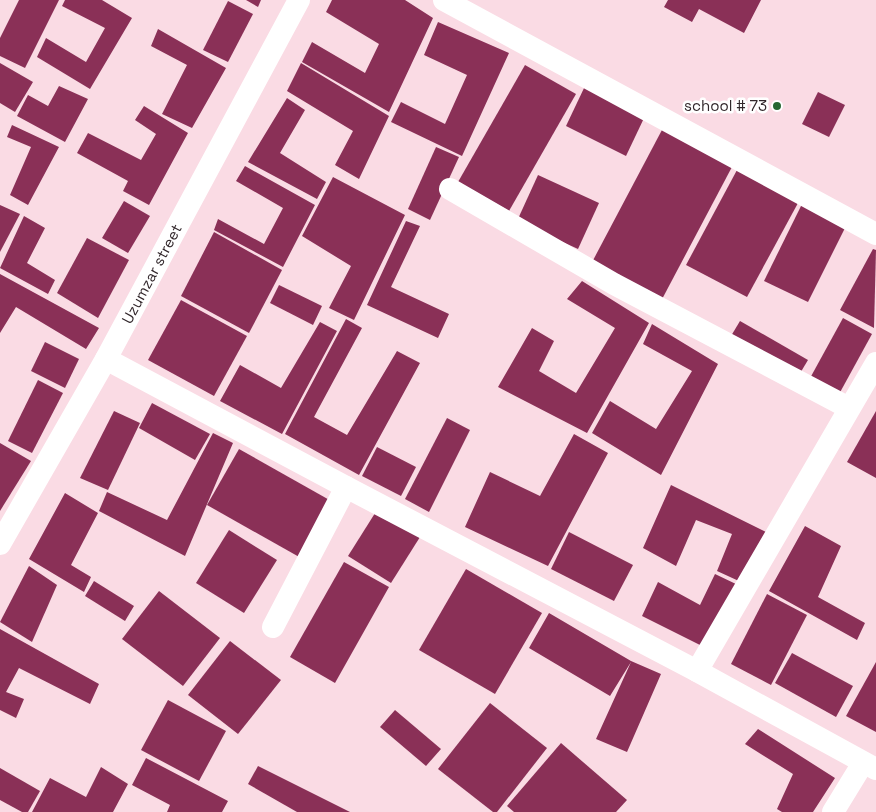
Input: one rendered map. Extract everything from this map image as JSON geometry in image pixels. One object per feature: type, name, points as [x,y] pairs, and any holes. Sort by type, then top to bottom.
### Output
[{"type":"street","name":"Uzumzar street","points":[[0,544],[106,360],[299,0]]},
{"type":"street","points":[[444,0],[876,234]]},
{"type":"street","points":[[450,189],[614,284],[849,408]]},
{"type":"street","points":[[106,360],[697,671],[870,766],[833,812]]},
{"type":"street","points":[[697,671],[876,363]]},
{"type":"street","points":[[273,627],[346,487]]},
{"type":"building","points":[[19,0],[59,0],[25,68],[0,56],[0,38]]},
{"type":"building","points":[[65,0],[102,0],[132,18],[90,89],[37,57],[46,38],[86,62],[105,28],[62,6]]},
{"type":"building","points":[[246,0],[261,0],[258,7]]},
{"type":"building","points":[[332,0],[405,0],[433,18],[389,112],[302,62],[312,42],[365,73],[379,44],[326,12]]},
{"type":"building","points":[[668,0],[761,0],[744,33],[699,9],[692,22],[664,7]]},
{"type":"building","points":[[228,1],[253,14],[228,62],[203,50]]},
{"type":"building","points":[[438,22],[509,53],[462,156],[391,122],[401,102],[445,124],[467,75],[424,55]]},
{"type":"building","points":[[158,29],[226,68],[192,128],[162,114],[187,65],[151,46]]},
{"type":"building","points":[[0,63],[33,82],[15,112],[0,103]]},
{"type":"building","points":[[301,63],[389,116],[359,179],[335,165],[353,131],[287,91]]},
{"type":"building","points":[[525,65],[576,94],[509,211],[458,182]]},
{"type":"building","points":[[59,86],[88,99],[65,142],[17,116],[28,95],[48,106]]},
{"type":"building","points":[[585,86],[645,116],[626,156],[566,126]]},
{"type":"building","points":[[818,92],[845,105],[829,137],[802,124]]},
{"type":"building","points":[[287,98],[305,110],[280,153],[326,182],[317,199],[248,162]]},
{"type":"building","points":[[144,106],[188,133],[149,205],[123,191],[128,181],[77,153],[88,133],[141,160],[156,134],[135,120]]},
{"type":"building","points":[[12,125],[59,147],[28,205],[10,195],[31,147],[7,137]]},
{"type":"building","points":[[663,128],[733,165],[660,303],[590,266]]},
{"type":"building","points":[[436,147],[459,157],[430,220],[408,209]]},
{"type":"building","points":[[245,166],[315,205],[283,267],[214,230],[218,219],[264,244],[283,208],[236,181]]},
{"type":"building","points":[[737,170],[798,203],[747,297],[686,265]]},
{"type":"building","points":[[538,175],[599,203],[578,249],[517,221]]},
{"type":"building","points":[[333,177],[405,215],[354,320],[329,308],[351,266],[302,236]]},
{"type":"building","points":[[124,201],[150,216],[128,253],[102,238]]},
{"type":"building","points":[[802,204],[846,226],[808,302],[764,281]]},
{"type":"building","points":[[0,205],[20,214],[0,252]]},
{"type":"building","points":[[24,216],[45,228],[27,263],[55,280],[48,294],[0,268]]},
{"type":"building","points":[[406,221],[420,226],[391,287],[449,314],[438,338],[367,305]]},
{"type":"building","points":[[214,232],[282,270],[249,333],[181,296]]},
{"type":"building","points":[[87,238],[129,260],[98,318],[57,293]]},
{"type":"building","points":[[873,249],[876,250],[874,328],[840,310]]},
{"type":"building","points":[[0,274],[99,328],[86,349],[16,307],[0,333]]},
{"type":"building","points":[[582,281],[649,323],[587,433],[498,387],[532,328],[554,341],[539,371],[576,393],[615,328],[567,299]]},
{"type":"building","points":[[279,285],[322,306],[313,325],[270,303]]},
{"type":"building","points":[[181,300],[247,336],[214,396],[148,360]]},
{"type":"building","points":[[843,318],[872,334],[838,396],[809,380]]},
{"type":"building","points":[[346,319],[362,328],[314,417],[347,435],[397,351],[420,363],[359,475],[285,434]]},
{"type":"building","points":[[740,321],[808,360],[799,375],[731,336]]},
{"type":"building","points":[[320,322],[337,331],[282,434],[220,401],[240,365],[281,388]]},
{"type":"building","points":[[652,324],[718,364],[661,475],[592,433],[610,401],[656,429],[692,371],[643,344]]},
{"type":"building","points":[[45,342],[79,359],[65,388],[31,371]]},
{"type":"building","points":[[38,380],[63,393],[32,453],[8,441]]},
{"type":"building","points":[[152,403],[210,434],[195,460],[139,428]]},
{"type":"building","points":[[114,411],[140,423],[108,490],[80,478]]},
{"type":"building","points":[[876,411],[876,478],[847,462]]},
{"type":"building","points":[[447,418],[470,430],[429,512],[405,499]]},
{"type":"building","points":[[213,433],[233,443],[185,556],[99,511],[107,492],[167,520]]},
{"type":"building","points":[[574,434],[608,453],[548,566],[465,527],[490,472],[540,496]]},
{"type":"building","points":[[0,443],[31,461],[0,511]]},
{"type":"building","points":[[377,447],[416,467],[401,496],[362,476]]},
{"type":"building","points":[[239,449],[333,502],[301,558],[207,505]]},
{"type":"building","points":[[671,485],[766,532],[741,582],[717,571],[732,534],[696,520],[676,566],[643,548]]},
{"type":"building","points":[[65,493],[98,513],[71,565],[91,577],[84,592],[29,559]]},
{"type":"building","points":[[377,510],[420,537],[391,583],[348,556]]},
{"type":"building","points":[[805,526],[841,546],[818,597],[865,623],[857,640],[769,591]]},
{"type":"building","points":[[229,530],[277,560],[244,613],[196,583]]},
{"type":"building","points":[[569,532],[633,565],[614,601],[551,569]]},
{"type":"building","points":[[344,562],[389,587],[335,683],[290,657]]},
{"type":"building","points":[[29,566],[57,585],[32,642],[0,622]]},
{"type":"building","points":[[466,569],[542,613],[495,694],[419,650]]},
{"type":"building","points":[[715,574],[738,585],[706,648],[642,616],[658,582],[700,605]]},
{"type":"building","points":[[94,581],[134,606],[125,621],[85,596]]},
{"type":"building","points":[[159,591],[220,638],[183,686],[122,639]]},
{"type":"building","points":[[767,594],[807,615],[771,685],[731,664]]},
{"type":"building","points":[[549,613],[631,661],[661,674],[627,752],[596,739],[631,662],[610,696],[529,648]]},
{"type":"building","points":[[0,629],[99,684],[90,704],[19,668],[6,692],[24,699],[16,718],[0,710]]},
{"type":"building","points":[[230,641],[281,680],[238,734],[188,695]]},
{"type":"building","points":[[792,653],[853,686],[836,717],[775,683]]},
{"type":"building","points":[[876,662],[876,732],[846,716]]},
{"type":"building","points":[[168,700],[226,731],[199,781],[141,750]]},
{"type":"building","points":[[490,703],[547,748],[497,812],[493,812],[438,769]]},
{"type":"building","points":[[395,710],[441,749],[426,766],[380,727]]},
{"type":"building","points":[[758,729],[835,778],[813,812],[782,812],[777,809],[793,774],[745,744]]},
{"type":"building","points":[[561,743],[627,800],[616,812],[514,812],[507,806]]},
{"type":"building","points":[[146,758],[228,801],[222,812],[167,812],[170,805],[132,785]]},
{"type":"building","points":[[258,766],[350,812],[297,812],[248,784]]},
{"type":"building","points":[[101,767],[128,784],[113,812],[32,812],[50,778],[86,797]]},
{"type":"building","points":[[0,768],[40,791],[28,812],[22,812],[0,800]]},
{"type":"place","name":"school # 73","points":[[777,106]]}]
